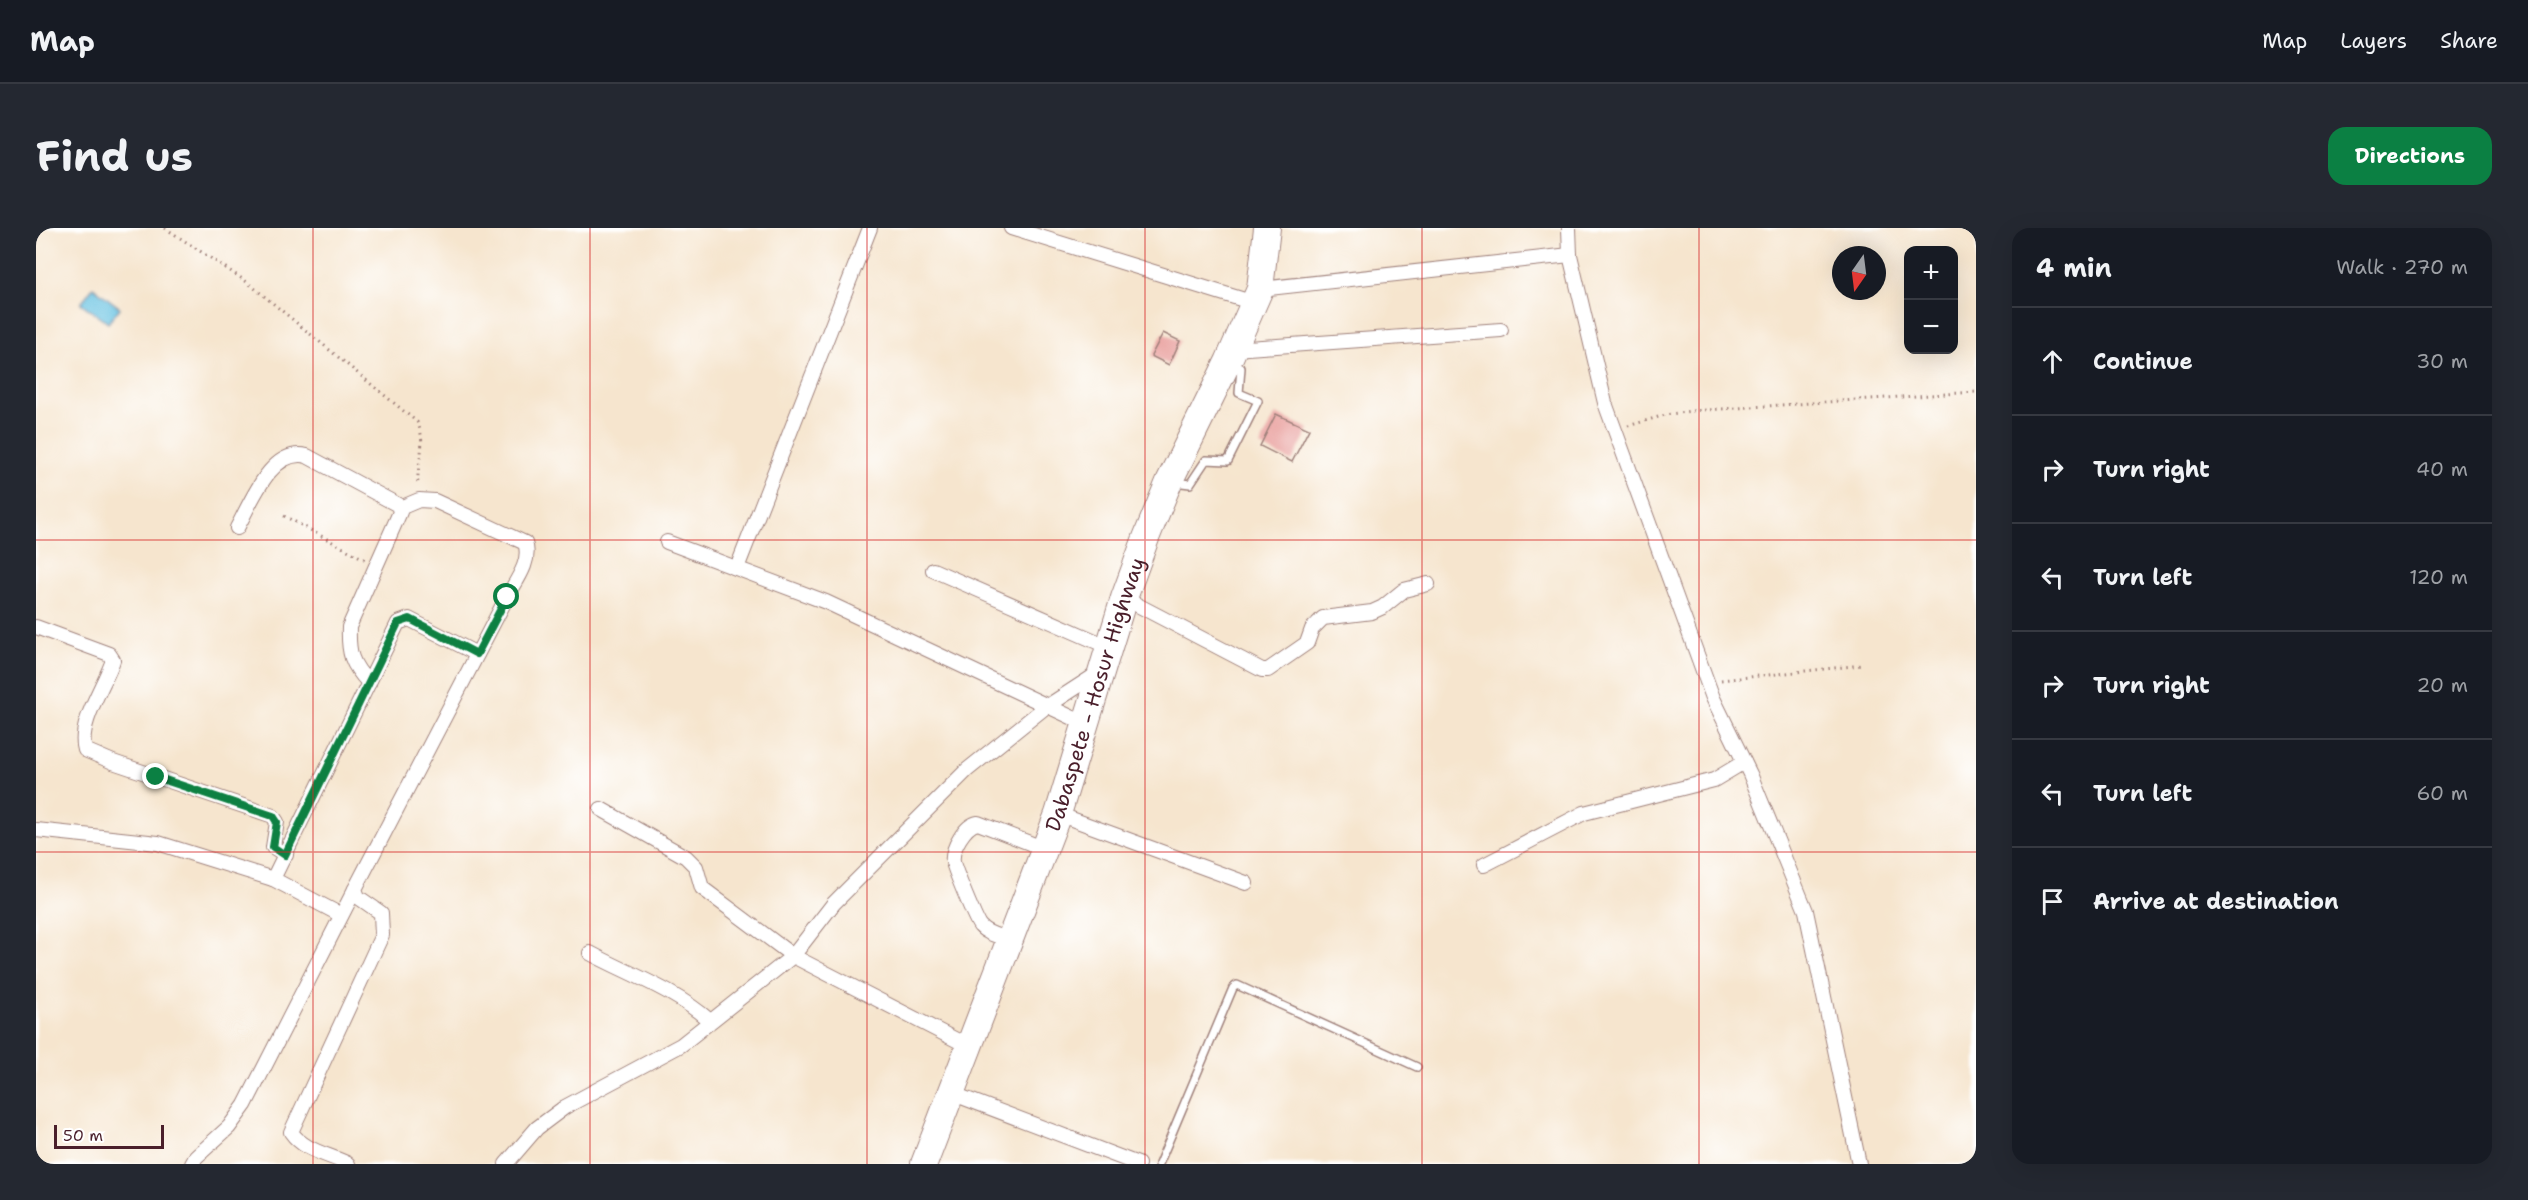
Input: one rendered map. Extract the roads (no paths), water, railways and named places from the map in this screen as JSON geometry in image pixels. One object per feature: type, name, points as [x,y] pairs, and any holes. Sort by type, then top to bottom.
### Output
[{"type":"highway","name":"Dabaspete - Hosur Highway","points":[[924,1164],[1046,849],[1125,598],[1168,482],[1231,356],[1257,296],[1267,228]]},
{"type":"street","points":[[737,568],[870,228]]},
{"type":"street","points":[[1011,228],[1257,296],[1570,255]]},
{"type":"street","points":[[1569,228],[1570,255],[1605,403],[1708,682],[1806,911],[1859,1164]]},
{"type":"street","points":[[1231,356],[1502,330]]},
{"type":"street","points":[[237,528],[270,470],[297,453],[308,456],[400,508]]},
{"type":"street","points":[[192,1164],[196,1157],[229,1127],[245,1105],[527,559],[525,543],[435,501],[419,500],[400,508],[349,627],[348,647],[355,668],[369,683]]},
{"type":"street","points":[[667,542],[826,602],[1086,723]]},
{"type":"street","points":[[506,1164],[537,1128],[565,1107],[681,1045],[793,956],[834,903],[967,770],[1107,660],[933,570]]},
{"type":"street","points":[[1125,598],[1262,670],[1268,670],[1307,642],[1312,629],[1323,618],[1372,612],[1383,607],[1404,590],[1428,584]]},
{"type":"street","points":[[273,879],[398,623],[410,619],[477,654]]},
{"type":"street","points":[[36,627],[109,654],[113,660],[86,724],[83,742],[85,750],[113,762],[273,816],[277,822],[273,847],[285,855]]},
{"type":"street","points":[[1484,865],[1584,813],[1714,780],[1744,762]]},
{"type":"street","points":[[601,809],[686,857],[696,867],[702,888],[793,956],[968,1046]]},
{"type":"street","points":[[1058,814],[1246,883]]},
{"type":"street","points":[[1009,940],[987,932],[973,916],[965,888],[953,864],[953,857],[966,827],[971,824],[978,824],[1046,849]]},
{"type":"street","points":[[36,830],[158,843],[273,879],[342,915]]},
{"type":"street","points":[[348,1164],[303,1145],[291,1132],[382,935],[381,913],[358,897],[355,889]]},
{"type":"street","points":[[590,953],[665,988],[692,1005],[710,1021]]},
{"type":"street","points":[[951,1093],[1138,1164]]},
{"type":"lane","points":[[1168,482],[1190,484],[1206,460],[1228,461],[1258,401],[1239,393],[1240,368],[1231,356]]},
{"type":"lane","points":[[1159,1164],[1233,987],[1237,985],[1417,1067]]},
{"type":"water","points":[[93,287],[120,308],[108,323],[81,303]]}]
